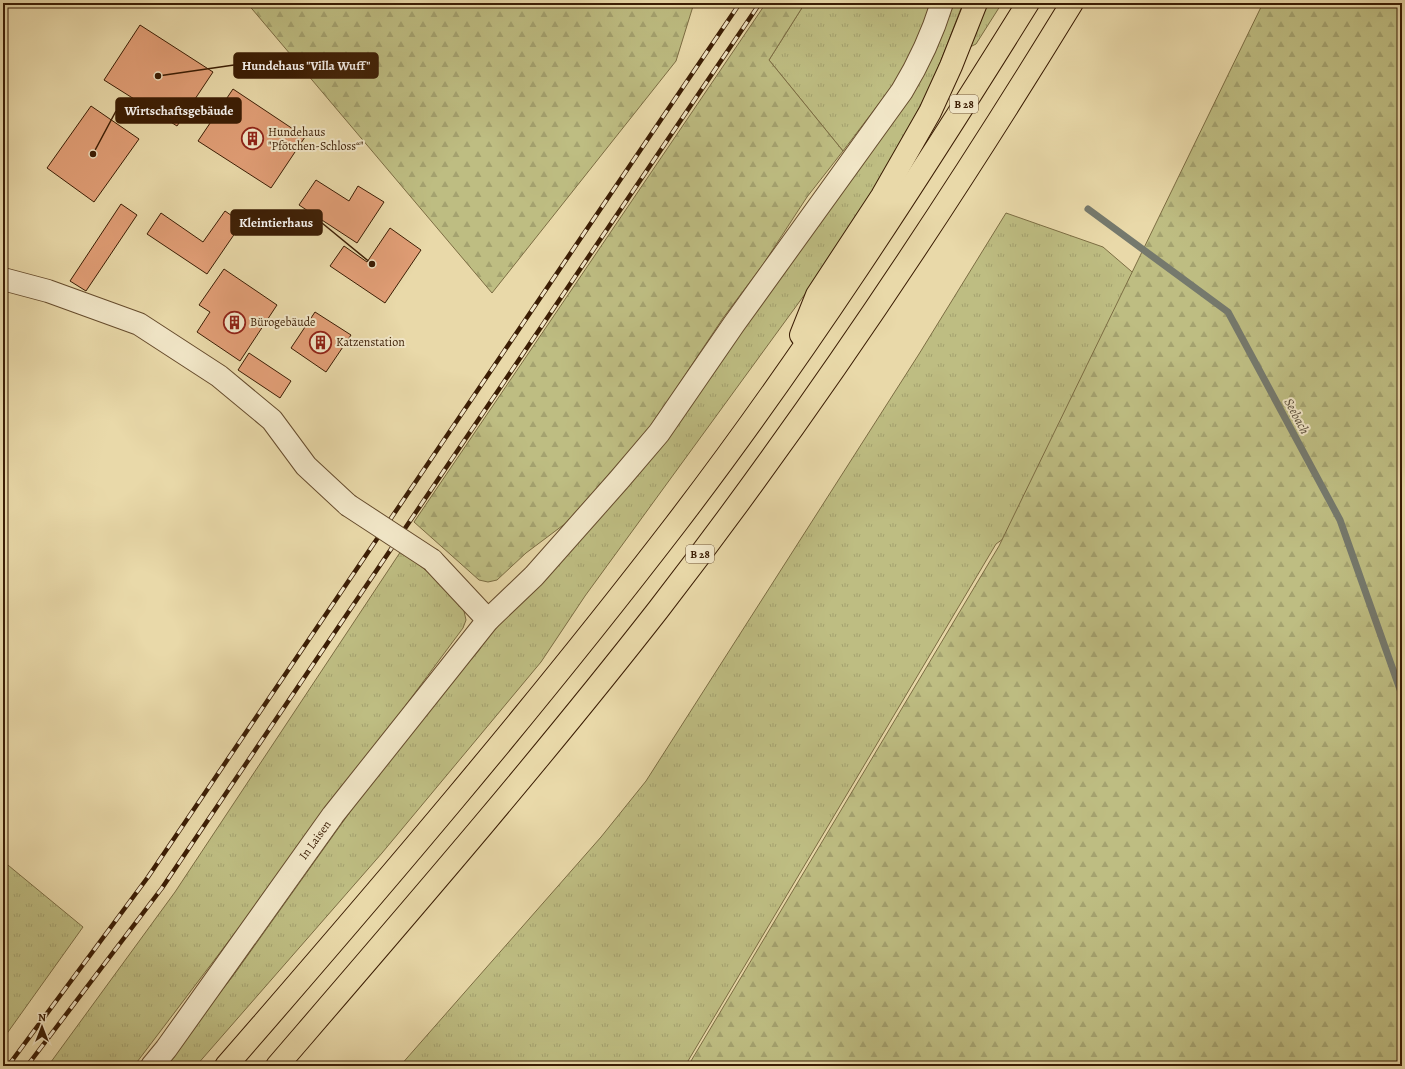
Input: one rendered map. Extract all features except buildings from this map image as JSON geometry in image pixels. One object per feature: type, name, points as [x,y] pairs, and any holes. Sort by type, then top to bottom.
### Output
[{"type":"highway","points":[[784,375],[818,295],[882,196],[930,112],[957,52],[976,3]]},
{"type":"highway","name":"B 28","points":[[226,1066],[530,708],[676,523],[828,312],[900,204],[1028,3]]},
{"type":"highway","name":"B 28","points":[[277,1066],[445,870],[578,710],[699,556],[814,399],[885,296],[1020,88],[1072,3]]},
{"type":"street","name":"In Laisen","points":[[152,1066],[333,815],[488,620],[534,576],[619,480],[658,433],[760,288],[902,92],[930,40],[942,3]]},
{"type":"street","points":[[3,279],[48,291],[139,324],[219,376],[272,420],[306,466],[348,505],[432,560],[488,620]]},
{"type":"green space","points":[[247,3],[694,3],[676,61],[492,293]]},
{"type":"green space","points":[[766,3],[805,3],[769,60],[843,151],[807,197],[764,263],[723,318],[649,429],[566,523],[526,553],[497,580],[488,582],[479,580],[414,522]]},
{"type":"green space","points":[[805,3],[934,3],[908,65],[843,151],[769,60]]},
{"type":"green space","points":[[948,3],[963,3],[932,84],[886,170],[816,279],[585,596],[541,662],[382,853],[196,1066],[163,1066],[233,976],[392,753],[480,649],[488,630],[671,429]]},
{"type":"green space","points":[[986,3],[1002,3],[976,44],[970,47],[970,42]]},
{"type":"green space","points":[[1263,3],[1402,3],[1402,1066],[688,1066],[999,546]]},
{"type":"green space","points":[[1006,213],[1103,247],[1243,367],[996,544],[685,1066],[400,1066],[601,837],[646,781],[919,354]]},
{"type":"green space","points":[[401,551],[437,579],[464,611],[466,620],[463,628],[325,814],[134,1066],[48,1066],[175,892]]},
{"type":"green space","points":[[3,861],[83,927],[3,1039]]},
{"type":"waterway","name":"Seebach","points":[[1088,209],[1228,312],[1340,520],[1402,695]]},
{"type":"railway","points":[[8,1066],[148,877],[740,3]]},
{"type":"railway","points":[[27,1066],[162,888],[760,3]]},
{"type":"place","name":"Hundehaus \"Villa Wuff\"","points":[[158,76]]},
{"type":"place","name":"Hundehaus \"Pfötchen-Schloss“\"","points":[[252,139]]},
{"type":"place","name":"Wirtschaftsgebäude","points":[[93,154]]},
{"type":"place","name":"Kleintierhaus","points":[[372,264]]},
{"type":"place","name":"Bürogebäude","points":[[235,322]]},
{"type":"place","name":"Katzenstation","points":[[321,342]]}]
